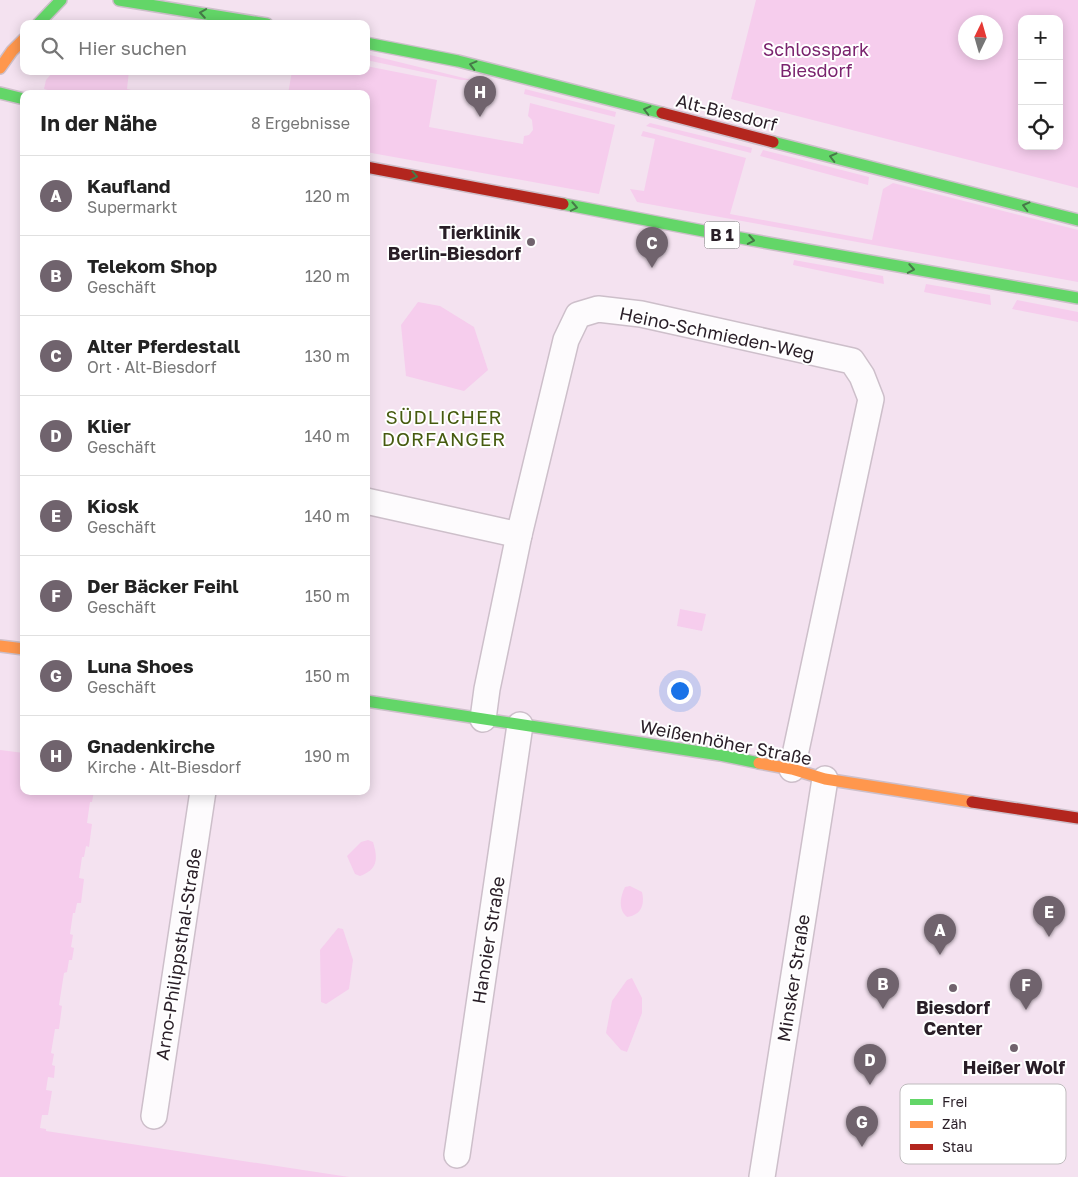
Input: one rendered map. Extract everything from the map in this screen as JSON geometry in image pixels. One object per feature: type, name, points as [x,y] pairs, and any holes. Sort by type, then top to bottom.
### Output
[{"type":"main road","points":[[42,20],[61,0]]},
{"type":"main road","points":[[120,0],[242,20]]},
{"type":"main road","points":[[0,68],[20,43]]},
{"type":"main road","name":"Alt-Biesdorf","points":[[370,44],[458,62],[1078,220]]},
{"type":"main road","points":[[0,93],[20,98]]},
{"type":"main road","name":"B 1","points":[[370,168],[726,236],[1078,298]]},
{"type":"main road","points":[[0,646],[20,648]]},
{"type":"main road","name":"Weißenhöher Straße","points":[[370,703],[720,755],[792,769],[825,779],[1078,818]]},
{"type":"street","name":"Heino-Schmieden-Weg","points":[[483,719],[487,689],[519,535],[566,340],[578,315],[598,309],[641,314],[852,361],[862,376],[871,399],[792,769]]},
{"type":"street","points":[[370,502],[519,535]]},
{"type":"street","name":"Hanoier Straße","points":[[457,1155],[520,725]]},
{"type":"street","name":"Minsker Straße","points":[[762,1177],[825,779]]},
{"type":"street","name":"Arno-Philippsthal-Straße","points":[[154,1116],[202,795]]},
{"type":"green space","name":"Schlosspark Biesdorf","points":[[756,0],[1078,0],[1078,188],[731,99]]},
{"type":"green space","points":[[370,55],[472,80],[461,80],[370,61]]},
{"type":"green space","points":[[370,67],[437,80],[429,127],[523,144],[524,136],[529,135],[533,130],[532,120],[528,116],[530,103],[615,125],[599,194],[370,153],[370,90],[289,90],[291,75],[370,75]]},
{"type":"green space","points":[[50,75],[129,75],[127,89],[131,90],[48,90],[44,89],[46,80]]},
{"type":"green space","points":[[525,89],[616,112],[615,117],[524,94]]},
{"type":"green space","points":[[650,123],[752,148],[751,153],[646,126]]},
{"type":"green space","points":[[643,131],[746,158],[730,214],[872,240],[883,189],[893,183],[1078,230],[1078,282],[637,202],[630,189],[644,191],[655,139],[641,136]]},
{"type":"green space","points":[[763,150],[869,177],[868,185],[760,156]]},
{"type":"green space","points":[[794,260],[883,276],[884,284],[793,265]]},
{"type":"green space","points":[[926,284],[990,295],[991,305],[924,292]]},
{"type":"green space","points":[[1017,300],[1078,312],[1078,322],[1012,309]]},
{"type":"green space","points":[[418,302],[440,306],[474,327],[488,370],[464,391],[406,376],[401,325]]},
{"type":"green space","points":[[680,609],[706,614],[702,631],[677,626]]},
{"type":"green space","points":[[0,750],[20,752],[20,795],[93,795],[92,802],[90,802],[87,823],[92,824],[89,847],[86,846],[84,857],[82,857],[79,878],[84,879],[81,903],[77,903],[75,913],[73,913],[70,934],[73,935],[71,947],[74,948],[72,960],[69,960],[67,972],[64,973],[59,1005],[62,1006],[59,1029],[55,1029],[51,1053],[54,1054],[52,1065],[55,1066],[54,1078],[48,1077],[46,1090],[52,1091],[48,1115],[42,1115],[40,1128],[46,1129],[46,1131],[349,1177],[0,1177]]},
{"type":"green space","points":[[368,840],[373,842],[376,854],[375,863],[370,870],[360,876],[355,874],[347,856],[361,842]]},
{"type":"green space","points":[[630,886],[642,892],[643,901],[639,912],[627,917],[622,911],[621,899],[625,887]]},
{"type":"green space","points":[[338,928],[343,929],[353,960],[349,989],[326,1004],[321,1002],[320,950]]},
{"type":"green space","points":[[632,978],[642,998],[642,1013],[627,1052],[621,1050],[606,1033],[612,1001],[627,980]]},
{"type":"traffic: fast","points":[[42,20],[61,0]]},
{"type":"traffic: fast","points":[[119,0],[242,20]]},
{"type":"traffic: fast","points":[[370,44],[458,61],[662,113]]},
{"type":"traffic: fast","points":[[0,93],[20,98]]},
{"type":"traffic: fast","points":[[773,142],[1078,220]]},
{"type":"traffic: fast","points":[[563,204],[735,237],[1078,298]]},
{"type":"traffic: fast","points":[[370,702],[720,755],[759,763]]},
{"type":"traffic: slow","points":[[0,68],[20,43]]},
{"type":"traffic: slow","points":[[0,646],[20,648]]},
{"type":"traffic: slow","points":[[759,763],[792,769],[825,779],[972,802]]},
{"type":"traffic: jam","points":[[662,113],[773,142]]},
{"type":"traffic: jam","points":[[370,168],[563,204]]},
{"type":"traffic: jam","points":[[972,802],[1078,818]]},
{"type":"place","name":"Gnadenkirche","points":[[480,117]]},
{"type":"place","name":"Tierklinik Berlin-Biesdorf","points":[[531,242]]},
{"type":"place","name":"Alter Pferdestall","points":[[652,268]]},
{"type":"place","name":"Kiosk","points":[[1049,937]]},
{"type":"place","name":"Kaufland","points":[[940,955]]},
{"type":"place","name":"Biesdorf Center","points":[[953,988]]},
{"type":"place","name":"Telekom Shop","points":[[883,1009]]},
{"type":"place","name":"Der Bäcker Feihl","points":[[1026,1010]]},
{"type":"place","name":"Heißer Wolf","points":[[1014,1048]]},
{"type":"place","name":"Klier","points":[[870,1085]]},
{"type":"place","name":"Luna Shoes","points":[[862,1147]]},
{"type":"district","name":"SÜDLICHER DORFANGER","points":[[444,427]]}]
